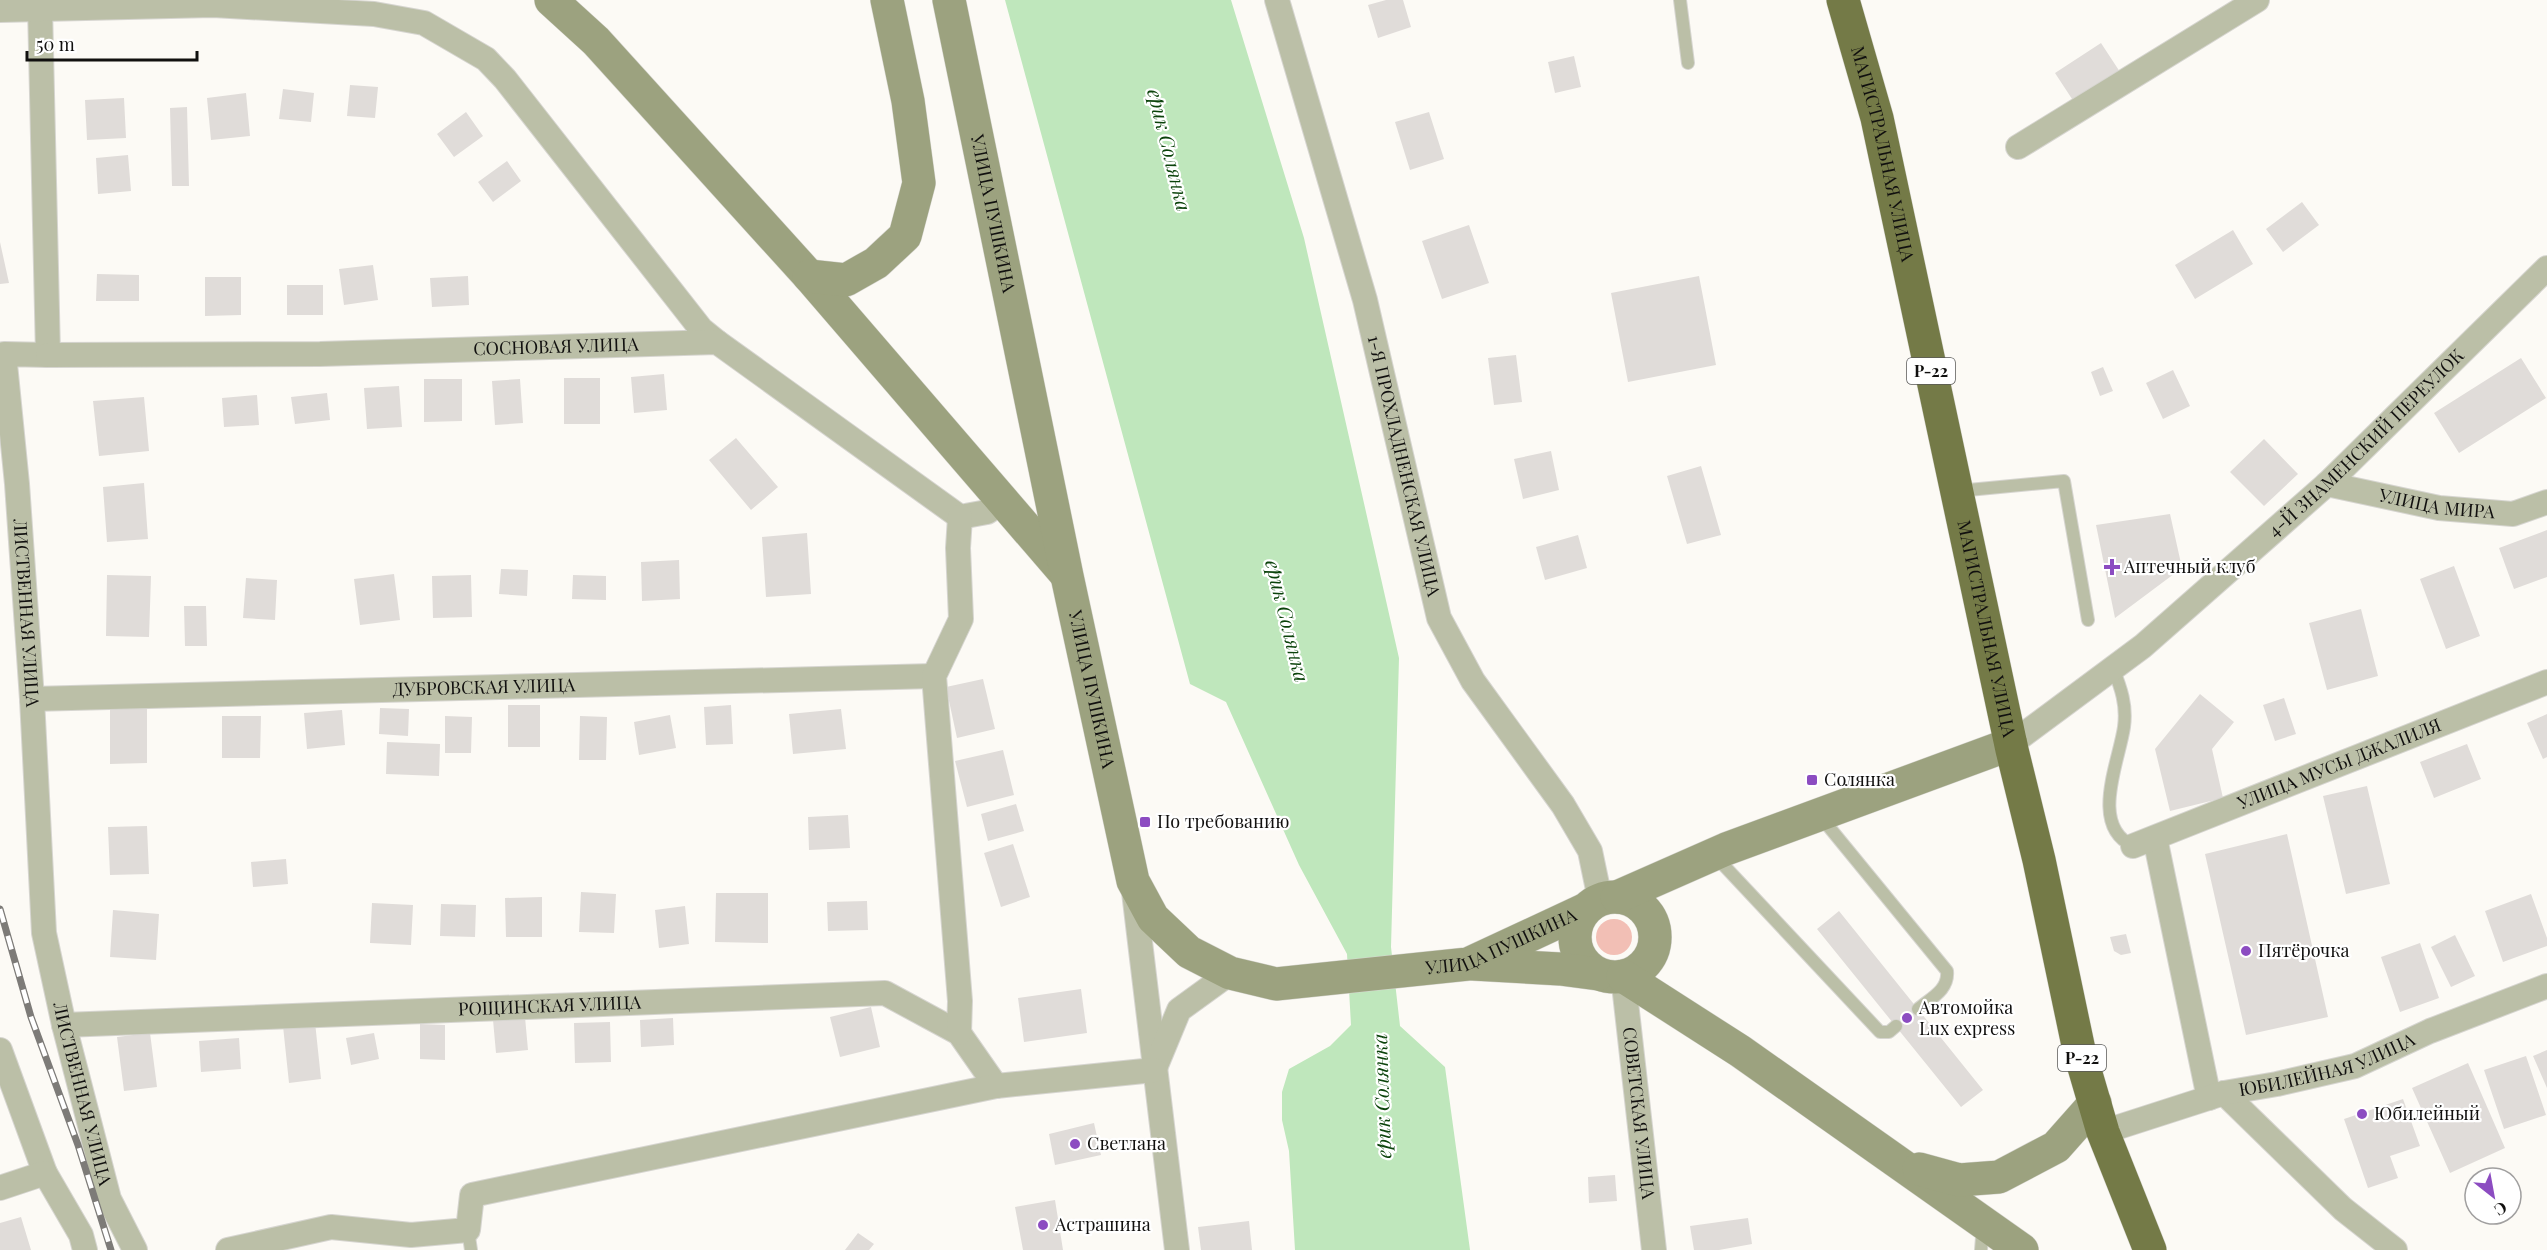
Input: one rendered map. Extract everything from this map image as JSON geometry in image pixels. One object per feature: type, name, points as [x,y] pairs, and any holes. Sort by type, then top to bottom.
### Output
[{"type":"highway","name":"МАГИСТРАЛЬНАЯ УЛИЦА","points":[[1843,0],[1877,118],[2079,1050],[2099,1117],[2150,1250]]},
{"type":"main road","points":[[551,0],[596,40],[809,276],[1067,576]]},
{"type":"main road","points":[[809,276],[846,280],[876,263],[905,236],[919,183],[908,101],[887,0]]},
{"type":"main road","name":"УЛИЦА ПУШКИНА","points":[[949,0],[1067,576],[1133,881],[1153,918],[1189,952],[1230,973],[1276,984],[1468,964],[1600,902],[1714,855],[2011,744]]},
{"type":"main road","points":[[1468,964],[1610,975],[1641,967],[1653,950],[1655,939],[1651,918],[1645,910],[1627,899],[1600,902],[1576,927],[1575,945],[1587,967],[1610,975],[1740,1051],[1872,1145],[1982,1236],[2022,1250]]},
{"type":"main road","points":[[1872,1145],[1923,1171],[1959,1180],[1999,1177],[2056,1147],[2099,1117]]},
{"type":"street","name":"1-Я ПРОХЛАДНЕНСКАЯ УЛИЦА","points":[[1276,0],[1365,300],[1439,618],[1473,681],[1563,805],[1590,851],[1600,902]]},
{"type":"street","points":[[2018,147],[2257,0]]},
{"type":"street","points":[[0,10],[40,7],[213,5],[374,14],[424,23],[486,59],[701,329],[960,517],[987,512],[1004,501]]},
{"type":"street","points":[[40,7],[48,355]]},
{"type":"street","name":"4-Й ЗНАМЕНСКИЙ ПЕРЕУЛОК","points":[[2011,744],[2143,646],[2327,484],[2547,268]]},
{"type":"street","name":"СОСНОВАЯ УЛИЦА","points":[[48,355],[320,354],[717,342]]},
{"type":"street","name":"ЛИСТВЕННАЯ УЛИЦА","points":[[48,355],[2,354],[17,484],[32,699],[44,933],[64,1025],[109,1199],[135,1250]]},
{"type":"street","name":"УЛИЦА МИРА","points":[[2327,484],[2439,508],[2513,514],[2547,502]]},
{"type":"street","points":[[959,1033],[960,1001],[934,676],[960,619],[958,548],[960,517]]},
{"type":"street","name":"ДУБРОВСКАЯ УЛИЦА","points":[[32,699],[934,676]]},
{"type":"street","name":"УЛИЦА МУСЫ ДЖАЛИЛЯ","points":[[2144,842],[2547,682]]},
{"type":"street","points":[[2144,842],[2216,1096],[2343,1209],[2395,1250]]},
{"type":"street","points":[[1133,881],[1177,1250]]},
{"type":"street","points":[[1154,1070],[1179,1010],[1230,973]]},
{"type":"street","name":"СОВЕТСКАЯ УЛИЦА","points":[[1610,975],[1654,1250]]},
{"type":"street","name":"ЮБИЛЕЙНАЯ УЛИЦА","points":[[2099,1117],[2277,1084],[2355,1066],[2430,1031],[2547,986]]},
{"type":"street","name":"РОЩИНСКАЯ УЛИЦА","points":[[64,1025],[885,993],[959,1033],[996,1086]]},
{"type":"street","points":[[0,1050],[45,1173],[81,1235],[85,1250]]},
{"type":"street","points":[[228,1250],[331,1227],[470,1240],[472,1195],[996,1086],[1154,1070]]},
{"type":"street","points":[[0,1188],[45,1173]]},
{"type":"lane","points":[[1680,0],[1688,63]]},
{"type":"lane","points":[[1957,491],[2064,481],[2088,620]]},
{"type":"lane","points":[[2113,668],[2124,696],[2124,726],[2110,783],[2110,819],[2122,841],[2144,842]]},
{"type":"lane","points":[[1820,815],[1947,971],[1948,980],[1943,988],[1918,1009]]},
{"type":"lane","points":[[1714,855],[1880,1032],[1889,1032],[1896,1026]]},
{"type":"shaded area","points":[[1614,919],[1627,924],[1632,937],[1627,950],[1614,955],[1601,950],[1596,937],[1601,924]]},
{"type":"water","name":"ерик Солянка","points":[[1005,0],[1231,0],[1304,238],[1399,658],[1391,947],[1400,1026],[1445,1067],[1470,1250],[1295,1250],[1289,1151],[1282,1120],[1282,1092],[1289,1069],[1330,1046],[1351,1025],[1347,954],[1299,865],[1226,702],[1190,684]]},
{"type":"building","points":[[1386,0],[1403,0],[1411,27],[1378,38],[1368,5]]},
{"type":"building","points":[[2101,43],[2120,72],[2074,102],[2055,73]]},
{"type":"building","points":[[1574,56],[1581,87],[1555,93],[1548,62]]},
{"type":"building","points":[[350,85],[378,87],[375,118],[347,116]]},
{"type":"building","points":[[283,89],[314,93],[311,122],[279,119]]},
{"type":"building","points":[[246,93],[250,136],[211,140],[207,98]]},
{"type":"building","points":[[124,98],[126,138],[87,140],[85,100]]},
{"type":"building","points":[[187,107],[189,186],[172,186],[170,108]]},
{"type":"building","points":[[466,112],[483,136],[454,157],[437,134]]},
{"type":"building","points":[[1429,112],[1444,159],[1410,170],[1395,122]]},
{"type":"building","points":[[128,155],[131,191],[98,194],[96,158]]},
{"type":"building","points":[[507,161],[521,181],[493,202],[478,182]]},
{"type":"building","points":[[2302,202],[2319,225],[2283,252],[2266,229]]},
{"type":"building","points":[[1469,225],[1489,283],[1442,299],[1422,241]]},
{"type":"building","points":[[2233,230],[2253,264],[2195,299],[2175,265]]},
{"type":"building","points":[[0,242],[9,283],[0,284]]},
{"type":"building","points":[[373,265],[378,300],[344,305],[339,269]]},
{"type":"building","points":[[97,274],[139,275],[139,301],[96,301]]},
{"type":"building","points":[[468,276],[469,305],[432,307],[430,278]]},
{"type":"building","points":[[1699,276],[1716,365],[1628,382],[1611,293]]},
{"type":"building","points":[[205,277],[241,277],[241,315],[205,316]]},
{"type":"building","points":[[287,285],[323,285],[323,315],[287,315]]},
{"type":"building","points":[[1516,355],[1522,402],[1494,405],[1488,358]]},
{"type":"building","points":[[2521,358],[2546,398],[2459,453],[2434,413]]},
{"type":"building","points":[[2103,367],[2113,391],[2100,396],[2091,372]]},
{"type":"building","points":[[2173,370],[2190,406],[2163,419],[2146,383]]},
{"type":"building","points":[[664,374],[667,410],[634,413],[631,377]]},
{"type":"building","points":[[564,378],[600,378],[600,424],[564,424]]},
{"type":"building","points":[[424,379],[462,379],[462,421],[424,422]]},
{"type":"building","points":[[520,379],[523,423],[495,425],[492,381]]},
{"type":"building","points":[[399,386],[402,427],[367,429],[364,388]]},
{"type":"building","points":[[327,393],[330,420],[295,424],[291,397]]},
{"type":"building","points":[[257,395],[259,425],[224,427],[222,398]]},
{"type":"building","points":[[144,397],[149,451],[99,456],[93,401]]},
{"type":"building","points":[[736,438],[778,487],[751,510],[709,460]]},
{"type":"building","points":[[2264,439],[2298,474],[2264,506],[2230,472]]},
{"type":"building","points":[[1551,451],[1559,490],[1523,499],[1514,459]]},
{"type":"building","points":[[1701,466],[1721,535],[1687,544],[1667,476]]},
{"type":"building","points":[[144,483],[148,539],[107,542],[103,487]]},
{"type":"building","points":[[2170,514],[2182,568],[2115,618],[2096,525]]},
{"type":"building","points":[[2547,530],[2547,577],[2514,589],[2499,548]]},
{"type":"building","points":[[807,533],[811,594],[766,597],[762,537]]},
{"type":"building","points":[[1578,535],[1587,568],[1545,580],[1536,547]]},
{"type":"building","points":[[679,560],[680,599],[642,601],[641,562]]},
{"type":"building","points":[[2454,566],[2480,636],[2446,649],[2420,579]]},
{"type":"building","points":[[501,569],[528,570],[527,596],[499,594]]},
{"type":"building","points":[[394,574],[400,620],[360,625],[354,579]]},
{"type":"building","points":[[107,575],[151,576],[149,637],[106,636]]},
{"type":"building","points":[[471,575],[472,617],[433,618],[432,576]]},
{"type":"building","points":[[573,575],[606,576],[606,600],[572,599]]},
{"type":"building","points":[[246,578],[277,580],[275,620],[243,618]]},
{"type":"building","points":[[184,606],[206,606],[207,646],[185,646]]},
{"type":"building","points":[[2361,609],[2378,676],[2327,690],[2309,623]]},
{"type":"building","points":[[983,679],[995,729],[957,738],[946,687]]},
{"type":"building","points":[[2200,694],[2234,722],[2212,749],[2223,798],[2170,811],[2155,749]]},
{"type":"building","points":[[2284,698],[2296,734],[2275,741],[2263,705]]},
{"type":"building","points":[[110,703],[147,703],[147,763],[110,764]]},
{"type":"building","points":[[508,705],[540,705],[540,747],[508,747]]},
{"type":"building","points":[[731,705],[733,744],[706,745],[704,707]]},
{"type":"building","points":[[380,708],[409,709],[408,736],[379,734]]},
{"type":"building","points":[[841,709],[846,749],[793,754],[789,714]]},
{"type":"building","points":[[342,710],[345,745],[307,749],[304,713]]},
{"type":"building","points":[[2547,714],[2547,757],[2543,759],[2527,723]]},
{"type":"building","points":[[670,715],[676,748],[639,755],[634,722]]},
{"type":"building","points":[[222,716],[261,716],[260,758],[222,758]]},
{"type":"building","points":[[445,716],[472,717],[471,753],[445,753]]},
{"type":"building","points":[[580,716],[607,717],[606,760],[579,760]]},
{"type":"building","points":[[387,742],[440,744],[439,776],[386,774]]},
{"type":"building","points":[[2467,744],[2481,779],[2434,798],[2420,762]]},
{"type":"building","points":[[1003,750],[1014,795],[967,807],[955,761]]},
{"type":"building","points":[[2367,786],[2390,884],[2346,894],[2323,796]]},
{"type":"building","points":[[1016,804],[1024,831],[988,841],[981,814]]},
{"type":"building","points":[[848,815],[850,848],[809,850],[808,817]]},
{"type":"building","points":[[147,826],[149,874],[110,875],[108,827]]},
{"type":"building","points":[[2287,834],[2328,1017],[2246,1035],[2205,854]]},
{"type":"building","points":[[1013,844],[1030,897],[1001,907],[984,853]]},
{"type":"building","points":[[286,859],[288,884],[253,887],[251,862]]},
{"type":"building","points":[[581,892],[616,894],[614,933],[579,932]]},
{"type":"building","points":[[716,893],[768,893],[768,943],[715,942]]},
{"type":"building","points":[[2531,894],[2547,938],[2547,946],[2503,962],[2485,911]]},
{"type":"building","points":[[542,897],[542,937],[506,937],[505,898]]},
{"type":"building","points":[[867,901],[868,930],[828,931],[827,902]]},
{"type":"building","points":[[372,903],[413,905],[411,945],[370,943]]},
{"type":"building","points":[[441,904],[476,905],[475,937],[440,936]]},
{"type":"building","points":[[685,906],[689,944],[659,948],[655,910]]},
{"type":"building","points":[[113,910],[159,914],[156,960],[110,957]]},
{"type":"building","name":"Автомойка Lux express","points":[[1839,911],[1983,1090],[1961,1107],[1817,929]]},
{"type":"building","points":[[2126,934],[2131,953],[2121,955],[2114,951],[2110,937]]},
{"type":"building","points":[[2455,935],[2475,976],[2451,987],[2431,947]]},
{"type":"building","points":[[2420,943],[2439,998],[2400,1012],[2381,957]]},
{"type":"building","points":[[1081,989],[1087,1033],[1024,1042],[1018,998]]},
{"type":"building","points":[[871,1007],[880,1047],[840,1057],[830,1017]]},
{"type":"building","points":[[525,1017],[528,1050],[496,1053],[493,1020]]},
{"type":"building","points":[[673,1018],[674,1045],[641,1047],[640,1020]]},
{"type":"building","points":[[315,1022],[321,1079],[289,1083],[283,1026]]},
{"type":"building","points":[[610,1022],[611,1062],[575,1063],[574,1023]]},
{"type":"building","points":[[420,1024],[445,1025],[445,1060],[420,1059]]},
{"type":"building","points":[[150,1033],[157,1087],[124,1091],[117,1037]]},
{"type":"building","points":[[374,1033],[379,1059],[351,1065],[346,1038]]},
{"type":"building","points":[[239,1038],[241,1069],[201,1072],[199,1041]]},
{"type":"building","points":[[2547,1050],[2547,1088],[2533,1056]]},
{"type":"building","points":[[2526,1056],[2546,1115],[2504,1129],[2484,1070]]},
{"type":"building","points":[[2468,1063],[2505,1148],[2450,1173],[2412,1088]]},
{"type":"building","points":[[2403,1099],[2420,1146],[2390,1156],[2398,1178],[2368,1188],[2344,1119]]},
{"type":"building","name":"Светлана","points":[[1094,1123],[1101,1155],[1055,1165],[1049,1134]]},
{"type":"building","points":[[1615,1175],[1617,1201],[1589,1203],[1588,1177]]},
{"type":"building","points":[[1055,1200],[1063,1250],[1023,1250],[1015,1207]]},
{"type":"building","points":[[21,1217],[31,1250],[0,1250],[0,1223]]},
{"type":"building","points":[[1748,1218],[1752,1244],[1719,1250],[1694,1250],[1690,1226]]},
{"type":"building","points":[[1249,1221],[1252,1250],[1201,1250],[1198,1227]]},
{"type":"building","points":[[858,1233],[874,1244],[869,1250],[845,1250]]},
{"type":"railway","points":[[0,909],[31,1017],[78,1145],[111,1250]]},
{"type":"place","name":"Аптечный клуб","points":[[2112,567]]},
{"type":"place","name":"Солянка","points":[[1812,780]]},
{"type":"place","name":"По требованию","points":[[1145,822]]},
{"type":"place","name":"Пятёрочка","points":[[2246,951]]},
{"type":"place","name":"Автомойка Lux express","points":[[1907,1018]]},
{"type":"place","name":"Юбилейный","points":[[2362,1114]]},
{"type":"place","name":"Светлана","points":[[1075,1144]]},
{"type":"place","name":"Астрашина","points":[[1043,1225]]}]
